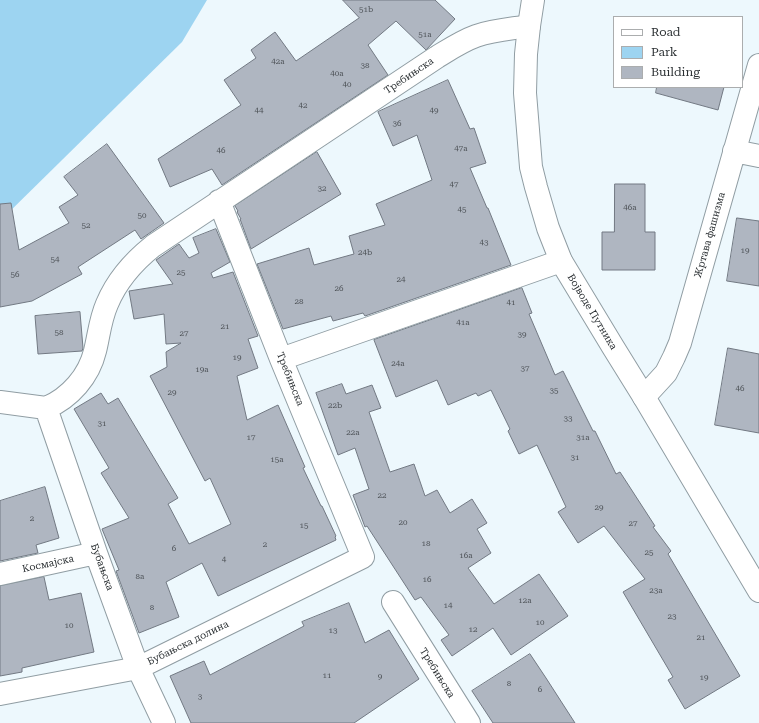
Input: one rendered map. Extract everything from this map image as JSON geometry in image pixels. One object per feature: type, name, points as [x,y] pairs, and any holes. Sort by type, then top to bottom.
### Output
[{"type":"street","name":"Војводе Путника","points":[[533,0],[526,54],[525,93],[531,166],[548,228],[561,261],[644,397],[759,591]]},
{"type":"street","name":"Требињска","points":[[46,408],[66,397],[78,385],[84,376],[95,353],[100,324],[116,285],[130,267],[153,246],[437,57],[477,36],[529,26]]},
{"type":"street","name":"Жртава фашизма","points":[[644,397],[666,373],[680,343],[759,65]]},
{"type":"street","points":[[734,151],[759,156]]},
{"type":"street","name":"Требињска","points":[[219,201],[281,359],[363,557]]},
{"type":"street","points":[[281,359],[561,261]]},
{"type":"street","points":[[0,402],[46,408]]},
{"type":"street","name":"Бубањска","points":[[46,408],[96,553],[156,719]]},
{"type":"street","name":"Космајска","points":[[0,574],[96,553]]},
{"type":"street","name":"Бубањска долина","points":[[0,694],[138,668],[363,557]]},
{"type":"street","name":"Требињска","points":[[393,602],[469,723]]},
{"type":"green space","points":[[0,0],[207,0],[182,42],[0,221]]},
{"type":"building","points":[[343,0],[435,0],[455,19],[426,50],[396,21],[368,45],[388,75],[222,185],[212,169],[170,187],[158,159],[241,105],[224,80],[256,58],[251,50],[275,32],[296,61],[359,18]]},
{"type":"building","points":[[448,80],[470,129],[474,128],[486,163],[470,168],[511,265],[365,316],[363,313],[333,321],[331,316],[283,329],[257,264],[309,248],[314,265],[354,254],[349,236],[385,225],[376,204],[432,180],[417,135],[393,146],[378,112]]},
{"type":"building","points":[[657,88],[724,88],[718,110],[656,93]]},
{"type":"building","points":[[107,144],[164,223],[141,239],[135,230],[78,267],[82,274],[32,301],[0,307],[0,204],[11,203],[19,250],[69,223],[59,207],[78,195],[64,177]]},
{"type":"building","points":[[317,152],[341,194],[251,249],[235,206]]},
{"type":"building","points":[[615,184],[645,184],[645,232],[655,232],[655,270],[602,270],[602,232],[614,232]]},
{"type":"building","points":[[737,218],[759,221],[759,286],[727,281]]},
{"type":"building","points":[[216,229],[230,262],[211,273],[213,278],[233,272],[258,336],[248,339],[258,368],[237,376],[247,420],[278,405],[305,467],[303,468],[336,536],[336,540],[218,596],[202,563],[166,582],[179,617],[139,633],[116,571],[119,570],[102,529],[129,518],[101,473],[109,468],[74,409],[101,393],[108,404],[118,398],[178,498],[168,504],[189,544],[231,524],[210,478],[205,481],[150,376],[167,367],[166,352],[181,343],[166,344],[164,314],[134,319],[129,291],[173,284],[156,260],[179,244],[189,258],[199,253],[193,238]]},
{"type":"building","points":[[522,288],[532,313],[529,314],[555,375],[563,371],[616,474],[620,472],[655,526],[653,527],[671,551],[668,554],[740,676],[685,709],[668,680],[673,677],[623,592],[645,579],[604,526],[578,543],[558,512],[566,507],[537,445],[519,454],[508,431],[510,429],[491,390],[478,396],[476,393],[448,405],[437,380],[396,397],[374,340]]},
{"type":"building","points":[[80,312],[82,351],[38,354],[35,316]]},
{"type":"building","points":[[728,348],[759,354],[759,433],[715,425]]},
{"type":"building","points":[[342,384],[346,394],[372,385],[381,408],[369,412],[390,472],[414,464],[425,496],[437,490],[450,513],[472,499],[487,523],[477,529],[491,553],[468,568],[494,604],[539,574],[568,616],[511,655],[493,628],[452,656],[441,640],[449,635],[421,597],[415,600],[367,526],[365,527],[353,495],[369,489],[355,448],[338,455],[316,393]]},
{"type":"building","points":[[45,487],[59,538],[36,545],[38,553],[0,561],[0,501]]},
{"type":"building","points":[[44,577],[49,600],[81,593],[94,652],[22,668],[22,672],[0,676],[0,586]]},
{"type":"building","points":[[349,603],[365,643],[389,630],[419,679],[354,723],[191,723],[170,676],[204,661],[210,675],[304,626],[302,622]]},
{"type":"building","points":[[530,654],[575,723],[493,723],[472,691]]}]
